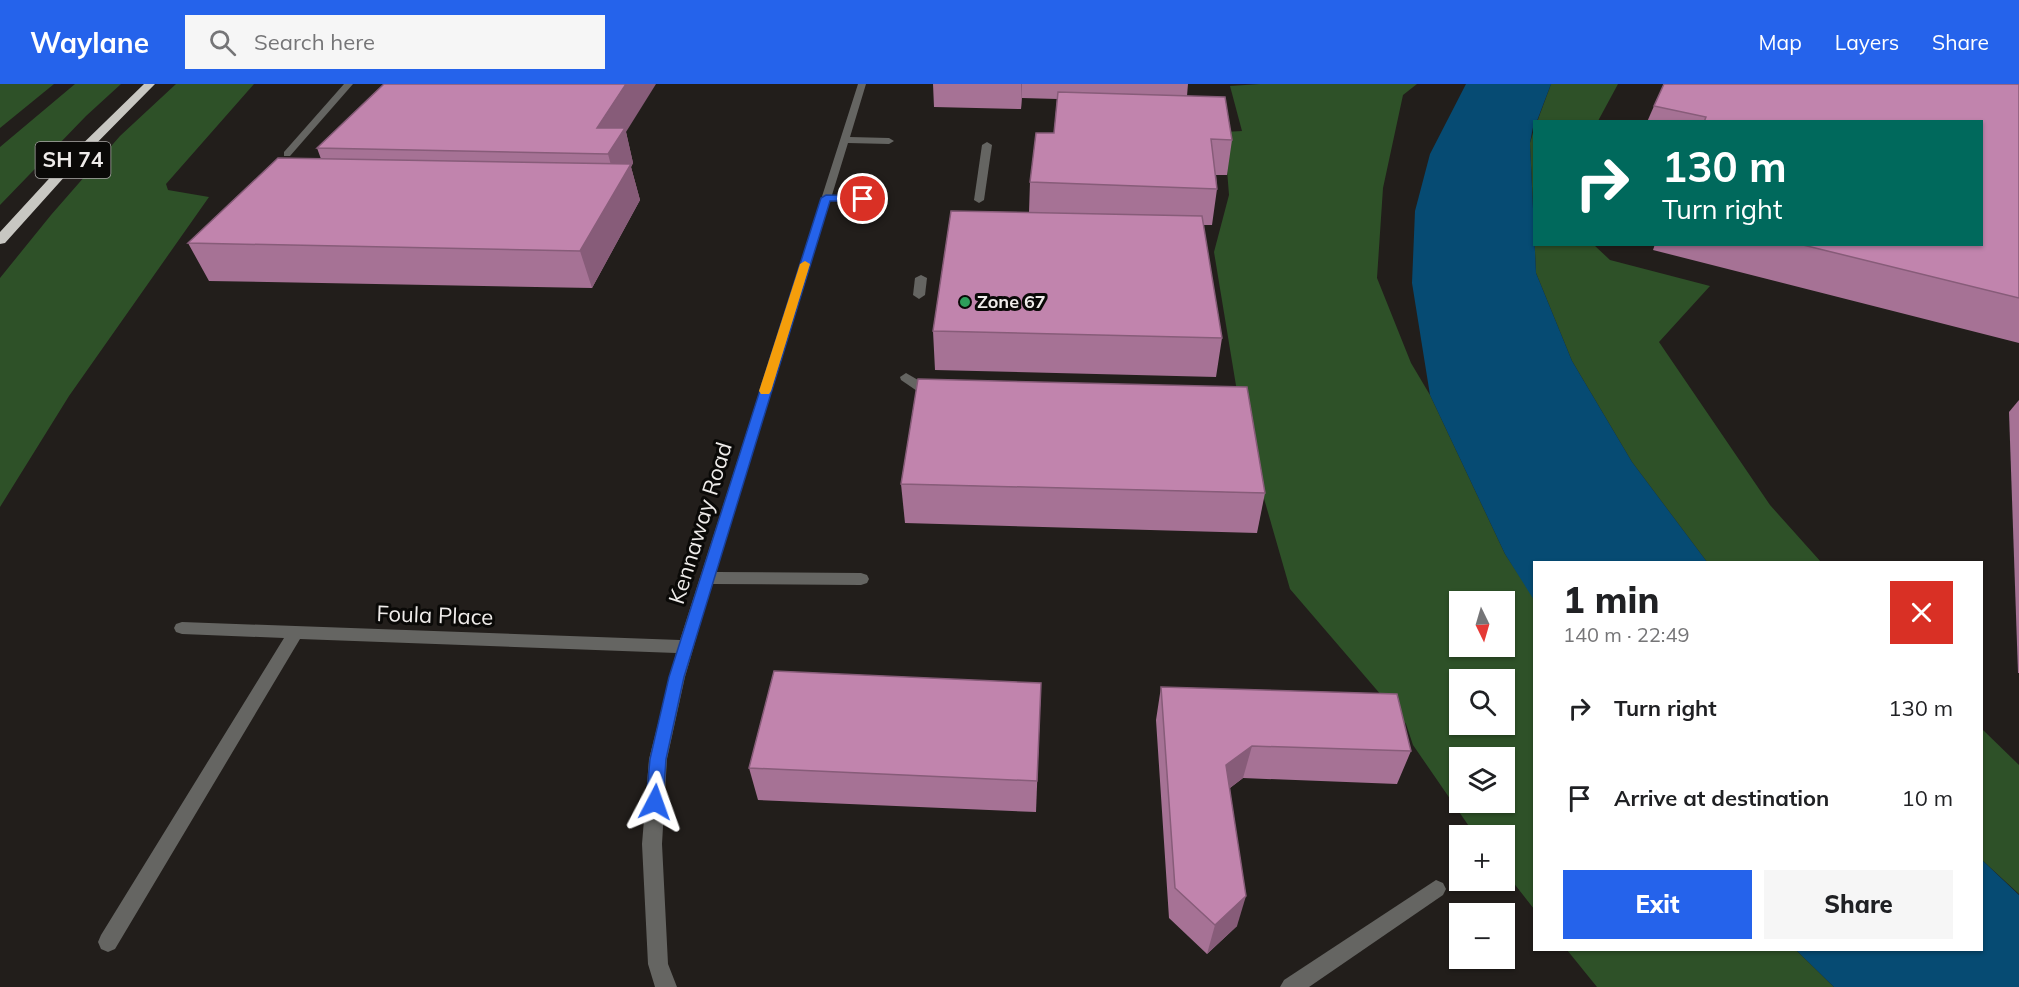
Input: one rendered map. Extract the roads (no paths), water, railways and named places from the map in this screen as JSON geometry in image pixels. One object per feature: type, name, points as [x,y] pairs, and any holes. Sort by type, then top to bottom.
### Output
[{"type":"highway","name":"SH 74","points":[[0,240],[72,161],[150,84]]},
{"type":"street","points":[[286,154],[349,84]]},
{"type":"street","name":"Kennaway Road","points":[[666,987],[658,964],[652,844],[658,759],[677,677],[706,578],[862,84]]},
{"type":"street","points":[[844,140],[889,141]]},
{"type":"street","points":[[979,201],[987,145]]},
{"type":"street","points":[[826,198],[874,199]]},
{"type":"street","points":[[919,295],[921,278]]},
{"type":"street","points":[[906,377],[925,390]]},
{"type":"street","points":[[706,578],[861,579]]},
{"type":"street","name":"Foula Place","points":[[182,628],[686,646]]},
{"type":"street","points":[[108,942],[296,632]]},
{"type":"street","points":[[1291,987],[1436,889]]},
{"type":"water","points":[[1466,84],[1551,84],[1537,120],[1533,120],[1530,143],[1536,273],[1572,361],[1632,462],[1706,561],[1533,561],[1533,598],[1505,554],[1430,395],[1412,283],[1415,211],[1430,154]]},
{"type":"water","points":[[1983,861],[2019,895],[2019,987],[1834,987],[1797,951],[1983,951]]},
{"type":"place","name":"Zone 67","points":[[965,302]]}]
